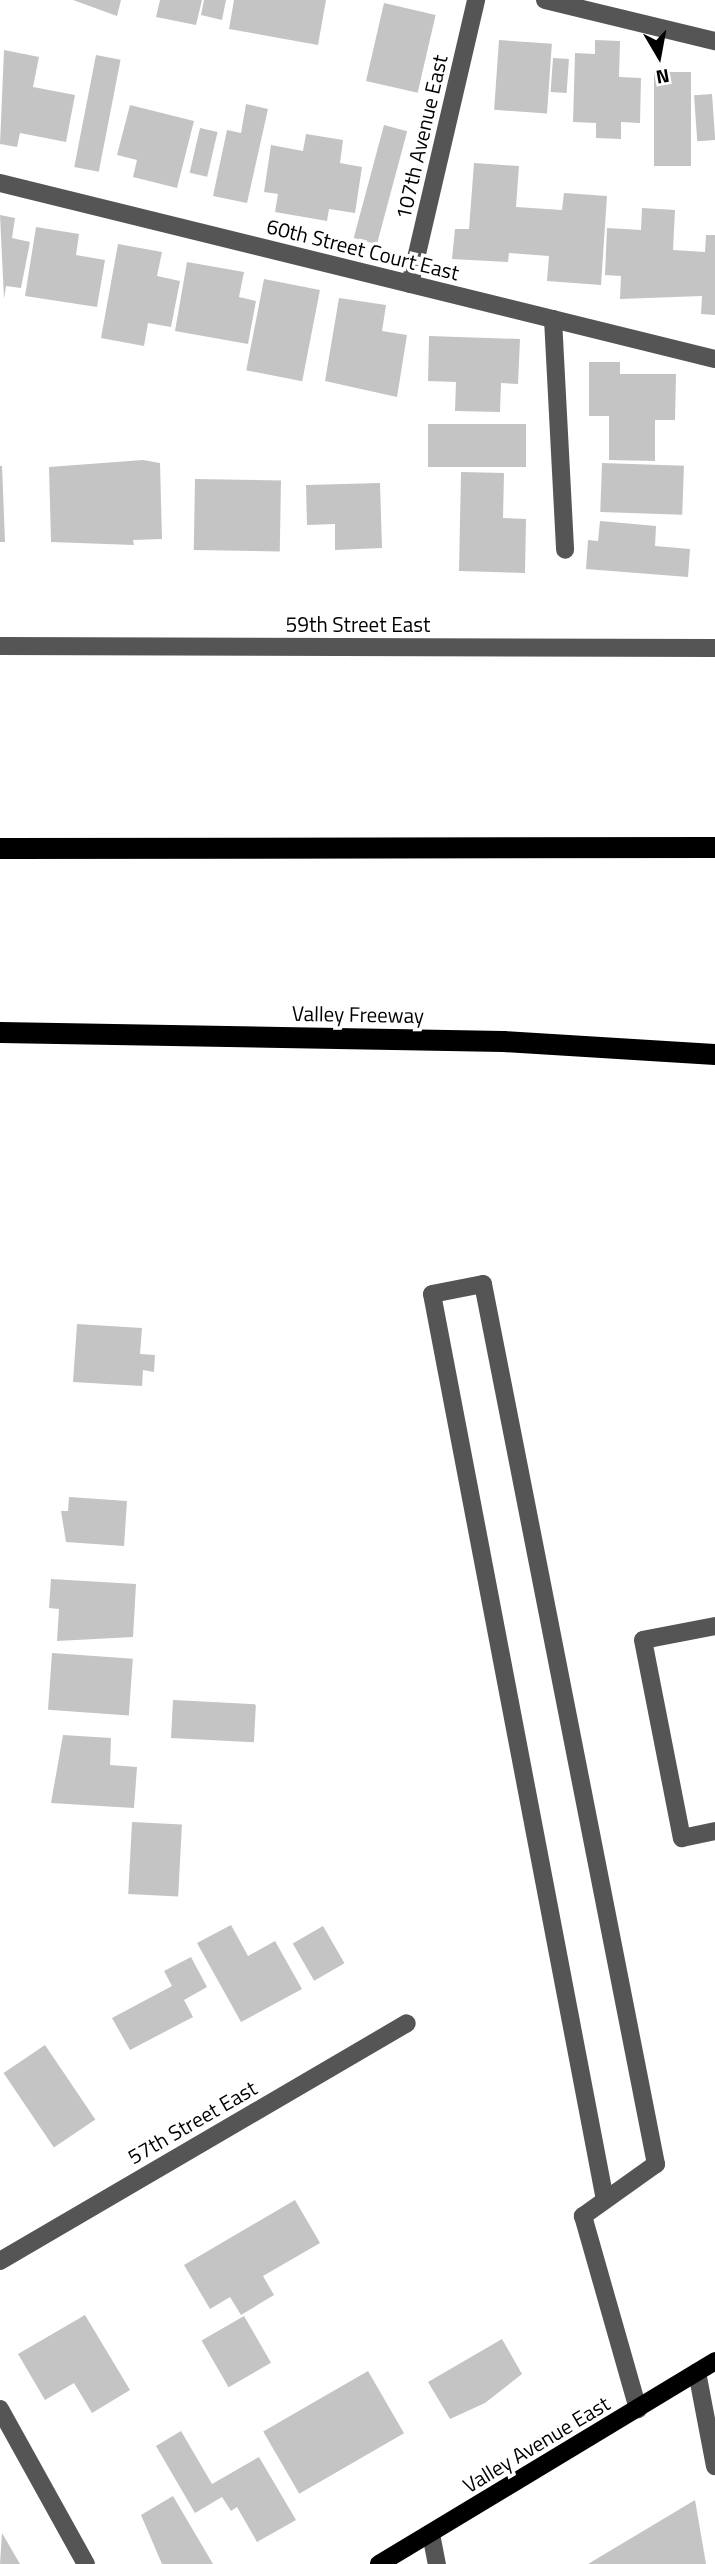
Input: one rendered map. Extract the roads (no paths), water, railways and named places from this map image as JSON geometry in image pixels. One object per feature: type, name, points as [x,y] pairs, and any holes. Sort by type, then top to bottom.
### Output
[{"type":"highway","points":[[7,847],[715,846]]},
{"type":"highway","name":"Valley Freeway","points":[[0,1032],[503,1041],[715,1054]]},
{"type":"main road","name":"Valley Avenue East","points":[[379,2564],[715,2361]]},
{"type":"street","name":"107th Avenue East","points":[[410,284],[476,0]]},
{"type":"street","points":[[545,0],[715,41]]},
{"type":"street","name":"60th Street Court East","points":[[0,183],[715,359]]},
{"type":"street","points":[[552,319],[565,550]]},
{"type":"street","name":"59th Street East","points":[[0,646],[715,648]]},
{"type":"street","points":[[605,2200],[432,1294],[483,1284],[656,2164],[583,2216],[638,2409]]},
{"type":"street","points":[[715,1626],[643,1640],[682,1838],[715,1831]]},
{"type":"street","name":"57th Street East","points":[[0,2261],[407,2023]]},
{"type":"street","points":[[697,2372],[715,2466]]},
{"type":"street","points":[[0,2409],[86,2564]]},
{"type":"street","points":[[431,2534],[437,2564]]}]
